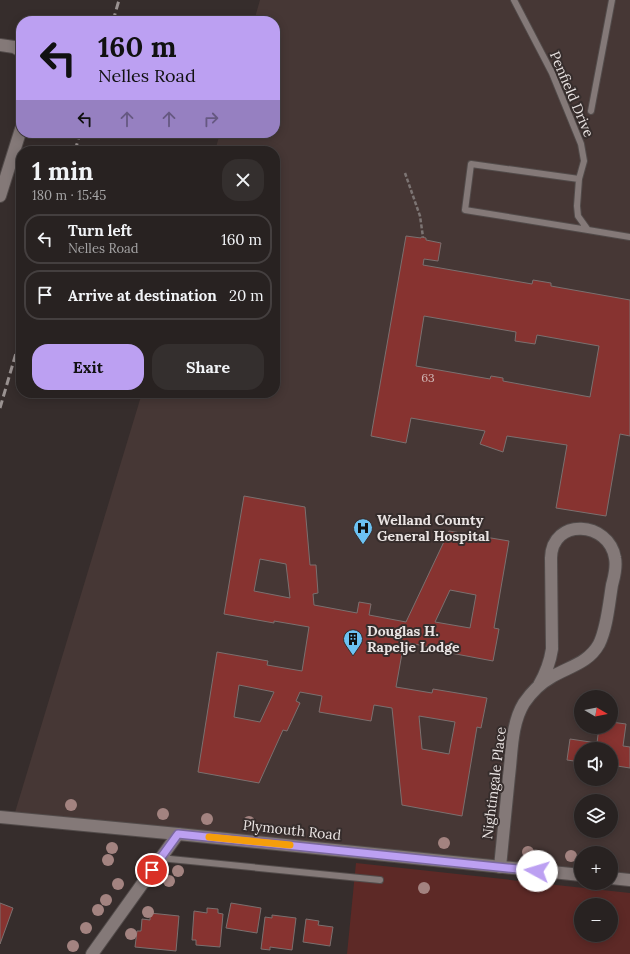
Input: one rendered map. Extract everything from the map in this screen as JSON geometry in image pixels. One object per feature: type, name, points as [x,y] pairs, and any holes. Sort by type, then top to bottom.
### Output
[{"type":"street","points":[[0,45],[16,48]]},
{"type":"street","points":[[0,196],[18,138]]},
{"type":"street","name":"Nightingale Place","points":[[500,867],[515,727],[518,715],[524,704],[546,674],[552,649],[552,549],[557,540],[564,533],[577,529],[588,529],[604,538],[612,547],[615,559],[615,571],[602,637],[595,650],[584,661],[550,677],[539,685]]},
{"type":"street","name":"Plymouth Road","points":[[0,817],[574,874]]},
{"type":"street","points":[[92,954],[178,834]]},
{"type":"street","points":[[618,879],[630,880]]},
{"type":"lane","name":"Penfield Drive","points":[[514,0],[552,73],[581,144],[584,161],[579,179],[577,206],[578,216],[588,230]]},
{"type":"lane","points":[[591,111],[612,0]]},
{"type":"lane","points":[[579,179],[471,164],[465,210],[630,237]]},
{"type":"lane","points":[[160,858],[380,880]]},
{"type":"path","points":[[405,173],[420,216],[423,237]]},
{"type":"shaded area","name":"Welland County General Hospital","points":[[260,0],[630,0],[630,880],[618,879],[618,846],[574,846],[574,874],[13,819],[140,398],[280,398],[280,146],[216,146],[219,138],[280,138],[280,16],[255,16]]},
{"type":"shaded area","points":[[356,863],[574,887],[574,890],[603,890],[630,893],[630,954],[347,954]]},
{"type":"building","points":[[406,236],[426,238],[426,240],[441,243],[438,261],[424,259],[423,265],[532,284],[533,280],[551,283],[551,286],[630,300],[630,436],[620,434],[606,516],[556,508],[567,445],[507,436],[503,452],[480,444],[485,431],[411,418],[406,443],[371,436]],"holes":[[[424,316],[516,332],[515,341],[535,344],[537,335],[599,346],[590,397],[503,381],[503,378],[491,376],[490,379],[416,366]]]},
{"type":"building","name":"Douglas H. Rapelje Lodge","points":[[244,496],[305,507],[310,565],[316,565],[318,593],[313,594],[314,605],[357,613],[359,602],[371,604],[369,615],[406,622],[449,531],[509,541],[494,628],[499,629],[493,661],[440,651],[440,649],[404,642],[396,687],[432,693],[433,689],[487,698],[481,728],[477,727],[462,816],[402,805],[392,708],[374,705],[371,721],[319,712],[322,696],[300,692],[296,701],[300,703],[287,731],[283,730],[259,783],[198,772],[217,652],[268,661],[267,665],[302,671],[309,627],[274,621],[274,623],[224,614]],"holes":[[[260,559],[286,564],[290,598],[254,591]],[[450,590],[476,595],[470,628],[435,622]],[[239,685],[274,692],[260,722],[234,717]],[[419,716],[455,722],[449,754],[422,749]]]},
{"type":"building","points":[[618,723],[626,724],[623,746],[630,747],[630,768],[618,766],[618,742],[597,742],[598,734],[618,734]]},
{"type":"building","points":[[570,739],[590,742],[574,742],[574,761],[567,760]]},
{"type":"building","points":[[0,903],[13,908],[0,944]]},
{"type":"building","points":[[231,903],[261,908],[257,933],[226,928]]},
{"type":"building","points":[[207,908],[218,909],[218,913],[223,914],[220,947],[196,945],[196,940],[192,940],[194,911],[207,913]]},
{"type":"building","points":[[150,913],[179,916],[176,951],[135,947],[137,931],[141,931],[142,919],[150,920]]},
{"type":"building","points":[[272,915],[296,918],[292,950],[270,947],[270,950],[261,949],[265,917],[272,918]]},
{"type":"building","points":[[306,919],[319,921],[318,925],[333,927],[330,946],[303,942]]},
{"type":"railway","points":[[114,16],[119,0]]},
{"type":"railway","points":[[76,146],[79,138]]},
{"type":"railway","points":[[0,408],[16,353]]},
{"type":"slow traffic","points":[[209,837],[290,845]]},
{"type":"place","name":"Welland County General Hospital","points":[[363,545]]},
{"type":"place","name":"Douglas H. Rapelje Lodge","points":[[353,656]]},
{"type":"route","points":[[152,870],[178,834],[537,871]]}]
